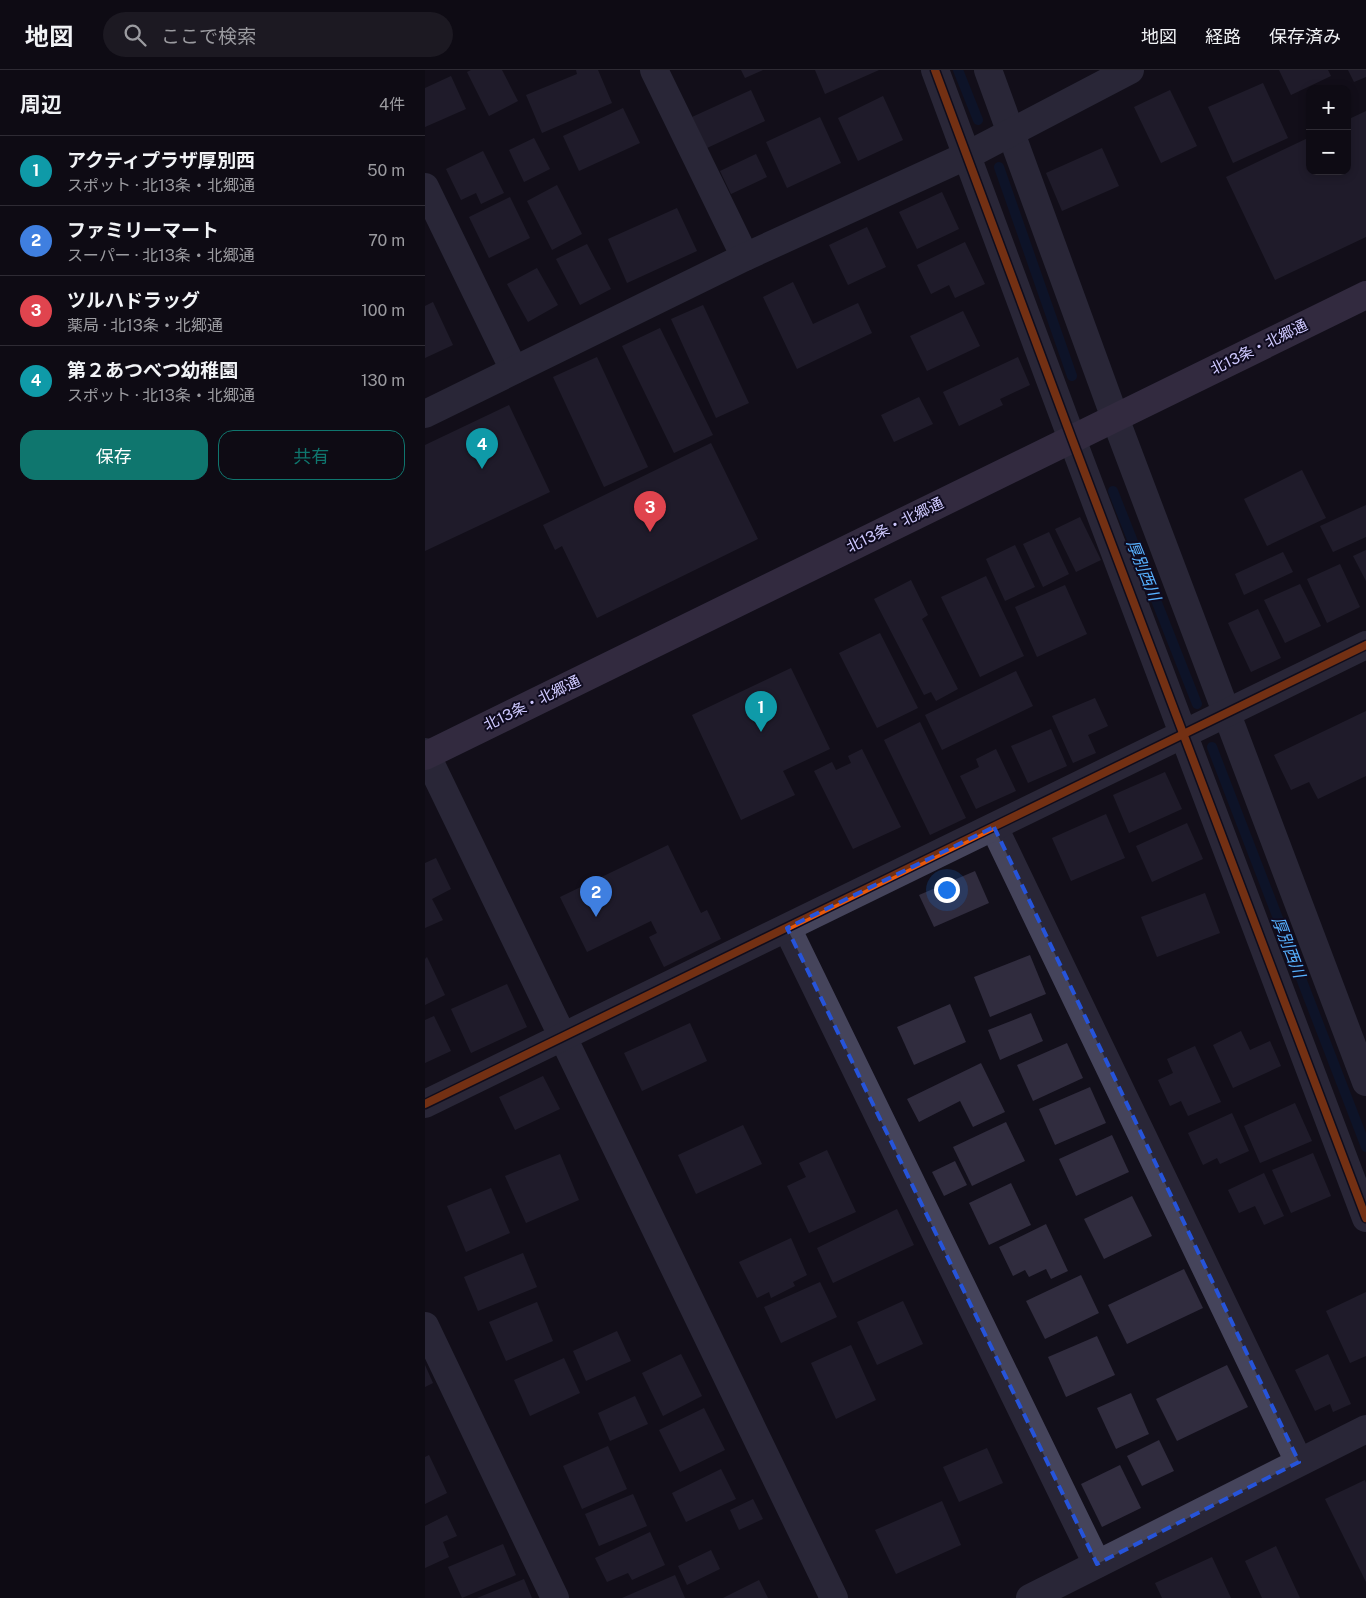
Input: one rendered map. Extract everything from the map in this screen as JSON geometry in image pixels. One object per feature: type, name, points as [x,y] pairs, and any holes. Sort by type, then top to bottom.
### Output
[{"type":"main road","name":"北13条・北郷通","points":[[425,754],[1366,295]]},
{"type":"street","points":[[654,70],[745,257]]},
{"type":"street","points":[[935,70],[1366,1218]]},
{"type":"street","points":[[988,70],[1115,418],[1366,1082]]},
{"type":"street","points":[[425,414],[745,257],[968,155],[1130,70]]},
{"type":"street","points":[[425,187],[515,370]]},
{"type":"street","points":[[425,1104],[1366,645]]},
{"type":"street","points":[[425,754],[834,1598]]},
{"type":"street","points":[[994,827],[1299,1462]]},
{"type":"street","points":[[787,928],[1097,1564]]},
{"type":"street","points":[[425,1326],[555,1598]]},
{"type":"street","points":[[1030,1598],[1366,1428]]},
{"type":"highlighted area","points":[[994,827],[1299,1462],[1097,1564],[787,928]]},
{"type":"building","points":[[471,70],[502,70],[518,101],[489,116],[467,72]]},
{"type":"building","points":[[576,70],[598,70],[612,103],[542,133],[526,95],[577,74]]},
{"type":"building","points":[[741,70],[763,70],[745,78]]},
{"type":"building","points":[[815,70],[879,70],[825,94]]},
{"type":"building","points":[[1279,70],[1328,70],[1331,76],[1312,85],[1306,85],[1306,88],[1291,95]]},
{"type":"building","points":[[1348,70],[1366,70],[1366,77],[1354,82]]},
{"type":"building","points":[[451,76],[466,109],[425,127],[425,88]]},
{"type":"building","points":[[1263,83],[1288,138],[1233,163],[1208,107]]},
{"type":"building","points":[[751,90],[765,121],[707,148],[692,117]]},
{"type":"building","points":[[1170,90],[1197,146],[1161,163],[1134,107]]},
{"type":"building","points":[[883,96],[903,140],[858,161],[838,118]]},
{"type":"building","points":[[623,108],[640,143],[579,171],[563,136]]},
{"type":"building","points":[[1366,111],[1366,237],[1275,280],[1226,177],[1306,139],[1306,175],[1351,175],[1351,118]]},
{"type":"building","points":[[820,117],[841,163],[787,188],[766,142]]},
{"type":"building","points":[[534,138],[550,169],[524,182],[509,150]]},
{"type":"building","points":[[1102,148],[1119,186],[1062,211],[1046,173]]},
{"type":"building","points":[[483,151],[504,193],[481,204],[476,193],[461,200],[446,169]]},
{"type":"building","points":[[756,154],[767,177],[731,194],[720,171]]},
{"type":"building","points":[[557,185],[582,234],[552,250],[527,201]]},
{"type":"building","points":[[942,192],[959,229],[917,249],[899,212]]},
{"type":"building","points":[[510,197],[530,238],[489,258],[469,217]]},
{"type":"building","points":[[677,208],[697,251],[627,283],[608,239]]},
{"type":"building","points":[[867,227],[886,267],[848,285],[829,245]]},
{"type":"building","points":[[965,242],[985,284],[955,298],[949,285],[931,294],[917,265]]},
{"type":"building","points":[[587,244],[611,289],[580,305],[556,259]]},
{"type":"building","points":[[537,268],[558,305],[528,322],[507,284]]},
{"type":"building","points":[[793,282],[813,324],[858,303],[872,333],[797,369],[763,297]]},
{"type":"building","points":[[433,302],[453,345],[425,358],[425,306]]},
{"type":"building","points":[[703,305],[749,403],[716,418],[671,319]]},
{"type":"building","points":[[963,311],[980,346],[927,371],[910,336]]},
{"type":"building","points":[[660,328],[713,435],[674,453],[622,346]]},
{"type":"building","points":[[597,357],[648,467],[604,487],[553,377]]},
{"type":"building","points":[[1018,357],[1030,385],[1000,399],[1003,405],[959,426],[943,392]]},
{"type":"building","points":[[919,397],[933,424],[894,442],[881,415]]},
{"type":"building","points":[[509,405],[550,492],[425,551],[425,445]]},
{"type":"building","points":[[711,443],[758,539],[597,618],[562,546],[555,550],[543,525]]},
{"type":"building","points":[[1302,470],[1326,518],[1267,546],[1244,499]]},
{"type":"building","points":[[1366,505],[1366,537],[1333,552],[1320,526]]},
{"type":"building","points":[[1080,517],[1101,560],[1076,572],[1055,529]]},
{"type":"building","points":[[1049,532],[1069,574],[1043,587],[1023,544]]},
{"type":"building","points":[[1015,545],[1035,587],[1005,601],[986,559]]},
{"type":"building","points":[[1366,550],[1366,581],[1353,556]]},
{"type":"building","points":[[1283,552],[1293,572],[1244,595],[1235,574]]},
{"type":"building","points":[[1340,564],[1360,607],[1327,623],[1307,579]]},
{"type":"building","points":[[986,576],[1024,656],[980,677],[941,597]]},
{"type":"building","points":[[911,580],[928,615],[922,619],[958,689],[936,701],[931,692],[924,695],[874,599]]},
{"type":"building","points":[[1300,584],[1321,626],[1285,643],[1264,600]]},
{"type":"building","points":[[1065,585],[1087,634],[1037,657],[1015,607]]},
{"type":"building","points":[[1258,609],[1281,658],[1251,672],[1228,623]]},
{"type":"building","points":[[880,633],[918,708],[877,728],[839,653]]},
{"type":"building","points":[[791,668],[830,749],[783,771],[795,795],[741,820],[692,715]]},
{"type":"building","points":[[1016,671],[1033,706],[942,750],[925,715]]},
{"type":"building","points":[[1095,698],[1108,726],[1088,735],[1096,753],[1073,763],[1052,716]]},
{"type":"building","points":[[1366,711],[1366,776],[1318,799],[1309,782],[1291,790],[1274,755]]},
{"type":"building","points":[[920,722],[966,818],[930,835],[884,740]]},
{"type":"building","points":[[1051,729],[1067,766],[1028,783],[1011,746]]},
{"type":"building","points":[[862,749],[901,827],[853,849],[814,771],[832,762],[836,770],[851,763],[848,756]]},
{"type":"building","points":[[996,749],[1016,791],[976,809],[960,776],[979,767],[976,759]]},
{"type":"building","points":[[1165,772],[1182,809],[1129,833],[1113,795]]},
{"type":"building","points":[[1106,814],[1125,858],[1071,881],[1052,838]]},
{"type":"building","points":[[1187,823],[1203,859],[1152,882],[1136,846]]},
{"type":"building","points":[[668,845],[701,913],[707,910],[721,939],[664,967],[649,937],[657,933],[651,921],[587,952],[560,897]]},
{"type":"building","points":[[436,858],[451,889],[432,899],[443,920],[425,928],[425,863]]},
{"type":"building","points":[[975,871],[989,903],[934,927],[919,895]]},
{"type":"building","points":[[1205,893],[1220,933],[1157,957],[1141,917]]},
{"type":"building","points":[[1030,955],[1046,994],[990,1017],[974,977]]},
{"type":"building","points":[[427,957],[445,995],[425,1005],[425,959]]},
{"type":"building","points":[[507,984],[527,1027],[471,1053],[451,1009]]},
{"type":"building","points":[[950,1004],[966,1042],[914,1065],[897,1027]]},
{"type":"building","points":[[1031,1013],[1043,1041],[1000,1060],[988,1030]]},
{"type":"building","points":[[434,1016],[451,1051],[425,1063],[425,1020]]},
{"type":"building","points":[[690,1023],[707,1061],[642,1091],[624,1053]]},
{"type":"building","points":[[1241,1031],[1250,1050],[1270,1041],[1281,1066],[1233,1088],[1213,1045]]},
{"type":"building","points":[[1067,1043],[1083,1078],[1033,1101],[1017,1065]]},
{"type":"building","points":[[1195,1046],[1221,1102],[1188,1116],[1181,1101],[1170,1106],[1158,1080],[1173,1073],[1167,1059]]},
{"type":"building","points":[[981,1063],[1005,1112],[973,1127],[960,1101],[919,1122],[907,1099]]},
{"type":"building","points":[[543,1076],[560,1109],[515,1130],[499,1097]]},
{"type":"building","points":[[1090,1087],[1106,1123],[1055,1145],[1039,1109]]},
{"type":"building","points":[[1295,1103],[1312,1141],[1260,1163],[1244,1126]]},
{"type":"building","points":[[1232,1113],[1249,1151],[1220,1164],[1217,1158],[1203,1165],[1188,1133]]},
{"type":"building","points":[[1006,1122],[1025,1161],[972,1186],[953,1147]]},
{"type":"building","points":[[743,1125],[762,1164],[696,1194],[678,1155]]},
{"type":"building","points":[[1112,1135],[1129,1172],[1076,1196],[1059,1159]]},
{"type":"building","points":[[827,1150],[856,1212],[809,1233],[787,1186],[806,1177],[799,1163]]},
{"type":"building","points":[[1313,1153],[1331,1196],[1291,1213],[1272,1170]]},
{"type":"building","points":[[560,1154],[579,1200],[526,1223],[505,1176]]},
{"type":"building","points":[[955,1161],[967,1185],[944,1196],[932,1172]]},
{"type":"building","points":[[1264,1173],[1284,1216],[1264,1225],[1255,1206],[1239,1213],[1228,1190]]},
{"type":"building","points":[[1011,1183],[1031,1225],[989,1245],[969,1203]]},
{"type":"building","points":[[491,1188],[510,1233],[466,1252],[447,1206]]},
{"type":"building","points":[[1132,1196],[1152,1236],[1104,1259],[1084,1219]]},
{"type":"building","points":[[897,1209],[914,1245],[833,1283],[817,1248]]},
{"type":"building","points":[[1046,1224],[1068,1271],[1051,1279],[1046,1269],[1029,1277],[1025,1270],[1013,1276],[999,1247]]},
{"type":"building","points":[[791,1238],[807,1275],[793,1282],[795,1286],[771,1298],[769,1292],[757,1298],[739,1262]]},
{"type":"building","points":[[523,1253],[537,1287],[478,1311],[464,1277]]},
{"type":"building","points":[[1184,1269],[1203,1308],[1127,1344],[1108,1305]]},
{"type":"building","points":[[1081,1275],[1099,1313],[1045,1339],[1026,1301]]},
{"type":"building","points":[[820,1282],[837,1317],[781,1343],[764,1307]]},
{"type":"building","points":[[1366,1292],[1366,1356],[1350,1363],[1326,1311]]},
{"type":"building","points":[[903,1301],[923,1344],[877,1365],[857,1322]]},
{"type":"building","points":[[537,1302],[553,1341],[506,1361],[489,1322]]},
{"type":"building","points":[[617,1331],[631,1361],[586,1381],[573,1351]]},
{"type":"building","points":[[1097,1336],[1115,1375],[1066,1397],[1048,1357]]},
{"type":"building","points":[[851,1345],[876,1400],[836,1419],[811,1363]]},
{"type":"building","points":[[681,1354],[702,1396],[663,1416],[642,1373]]},
{"type":"building","points":[[1328,1354],[1351,1404],[1333,1412],[1330,1404],[1315,1411],[1295,1370]]},
{"type":"building","points":[[564,1358],[580,1393],[530,1416],[514,1380]]},
{"type":"building","points":[[425,1365],[433,1383],[425,1387]]},
{"type":"building","points":[[1227,1365],[1248,1407],[1177,1441],[1156,1399]]},
{"type":"building","points":[[1131,1393],[1149,1434],[1116,1449],[1097,1408]]},
{"type":"building","points":[[635,1396],[648,1424],[610,1441],[598,1413]]},
{"type":"building","points":[[704,1408],[725,1450],[680,1472],[659,1430]]},
{"type":"building","points":[[1159,1440],[1174,1471],[1142,1486],[1127,1456]]},
{"type":"building","points":[[608,1446],[627,1489],[582,1509],[563,1466]]},
{"type":"building","points":[[987,1448],[1003,1483],[959,1502],[943,1467]]},
{"type":"building","points":[[429,1455],[447,1493],[425,1504],[425,1457]]},
{"type":"building","points":[[1120,1465],[1141,1508],[1102,1527],[1081,1484]]},
{"type":"building","points":[[721,1469],[736,1499],[686,1522],[672,1493]]},
{"type":"building","points":[[1365,1480],[1366,1483],[1366,1582],[1325,1499]]},
{"type":"building","points":[[633,1494],[647,1526],[599,1546],[585,1514]]},
{"type":"building","points":[[753,1499],[763,1519],[739,1530],[730,1510]]},
{"type":"building","points":[[942,1501],[961,1545],[896,1574],[875,1530]]},
{"type":"building","points":[[447,1515],[457,1536],[443,1542],[449,1557],[425,1568],[425,1526]]},
{"type":"building","points":[[650,1532],[665,1565],[632,1580],[628,1573],[607,1582],[595,1558]]},
{"type":"building","points":[[503,1544],[516,1575],[462,1598],[448,1567]]},
{"type":"building","points":[[1276,1546],[1300,1598],[1262,1598],[1245,1561]]},
{"type":"building","points":[[711,1550],[720,1569],[687,1585],[678,1566]]},
{"type":"building","points":[[1212,1557],[1231,1598],[1162,1598],[1155,1583]]},
{"type":"building","points":[[675,1575],[685,1598],[622,1598]]},
{"type":"building","points":[[524,1579],[532,1598],[477,1598]]},
{"type":"building","points":[[759,1580],[768,1598],[723,1598]]},
{"type":"waterway","name":"厚別西川","points":[[958,70],[978,120]]},
{"type":"waterway","name":"厚別西川","points":[[999,167],[1072,376]]},
{"type":"waterway","name":"厚別西川","points":[[1113,491],[1197,704]]},
{"type":"waterway","name":"厚別西川","points":[[1212,747],[1366,1147]]},
{"type":"cycle path","points":[[935,70],[1366,1218]]},
{"type":"cycle path","points":[[425,1104],[1366,645]]},
{"type":"place","name":"第２あつべつ幼稚園","points":[[482,469]]},
{"type":"place","name":"ツルハドラッグ","points":[[650,532]]},
{"type":"place","name":"アクティプラザ厚別西","points":[[761,732]]},
{"type":"place","name":"ファミリーマート","points":[[596,917]]}]
